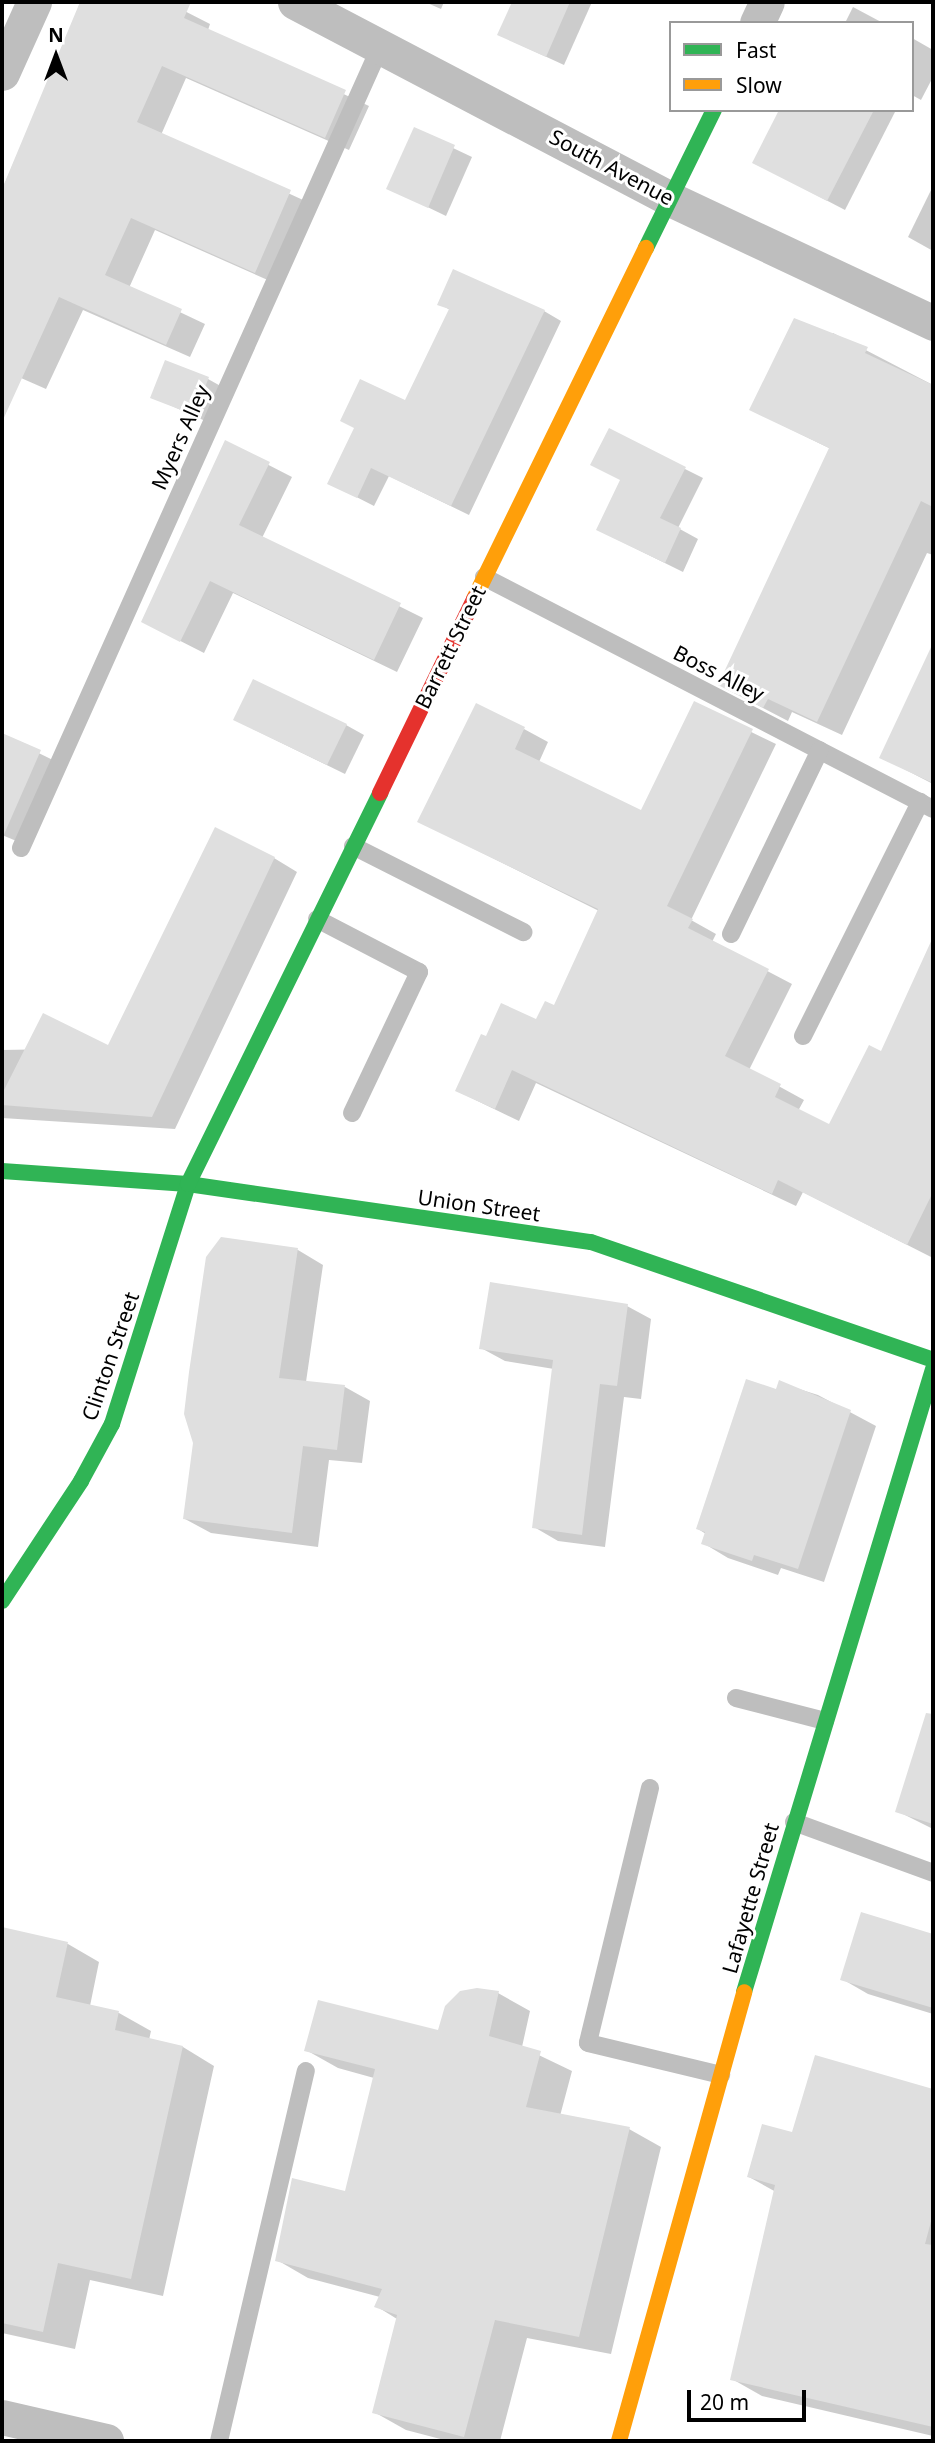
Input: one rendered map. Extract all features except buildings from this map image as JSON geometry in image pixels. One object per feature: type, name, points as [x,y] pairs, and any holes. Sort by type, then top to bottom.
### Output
[{"type":"street","points":[[2,73],[34,2]]},
{"type":"street","name":"South Avenue","points":[[295,2],[670,199],[933,324]]},
{"type":"street","points":[[758,21],[767,2]]},
{"type":"street","name":"Barrett Street","points":[[188,1184],[713,112]]},
{"type":"street","name":"Union Street","points":[[2,1171],[188,1184],[591,1242],[933,1360]]},
{"type":"street","name":"Clinton Street","points":[[2,1601],[112,1424],[188,1184]]},
{"type":"street","name":"Lafayette Street","points":[[619,2441],[794,1822],[933,1369]]},
{"type":"street","points":[[20,2427],[106,2441]]},
{"type":"lane","name":"Myers Alley","points":[[21,848],[381,45]]},
{"type":"lane","name":"Boss Alley","points":[[484,577],[927,805]]},
{"type":"lane","points":[[731,934],[820,750]]},
{"type":"lane","points":[[803,1037],[927,805]]},
{"type":"lane","points":[[353,846],[523,932]]},
{"type":"lane","points":[[317,919],[419,972],[352,1113]]},
{"type":"lane","points":[[2,1563],[23,1571]]},
{"type":"lane","points":[[736,1698],[825,1721]]},
{"type":"lane","points":[[650,1788],[588,2043],[721,2075]]},
{"type":"lane","points":[[794,1822],[933,1873]]},
{"type":"lane","points":[[219,2441],[306,2071]]},
{"type":"traffic: fast","points":[[646,248],[713,112]]},
{"type":"traffic: fast","points":[[2,1601],[81,1481],[112,1424],[188,1184],[380,793]]},
{"type":"traffic: fast","points":[[2,1171],[188,1184],[591,1242],[933,1360]]},
{"type":"traffic: fast","points":[[744,1992],[933,1369]]},
{"type":"traffic: slow","points":[[474,599],[646,248]]},
{"type":"traffic: slow","points":[[619,2441],[744,1992]]},
{"type":"traffic: jam","points":[[380,793],[474,599]]}]
